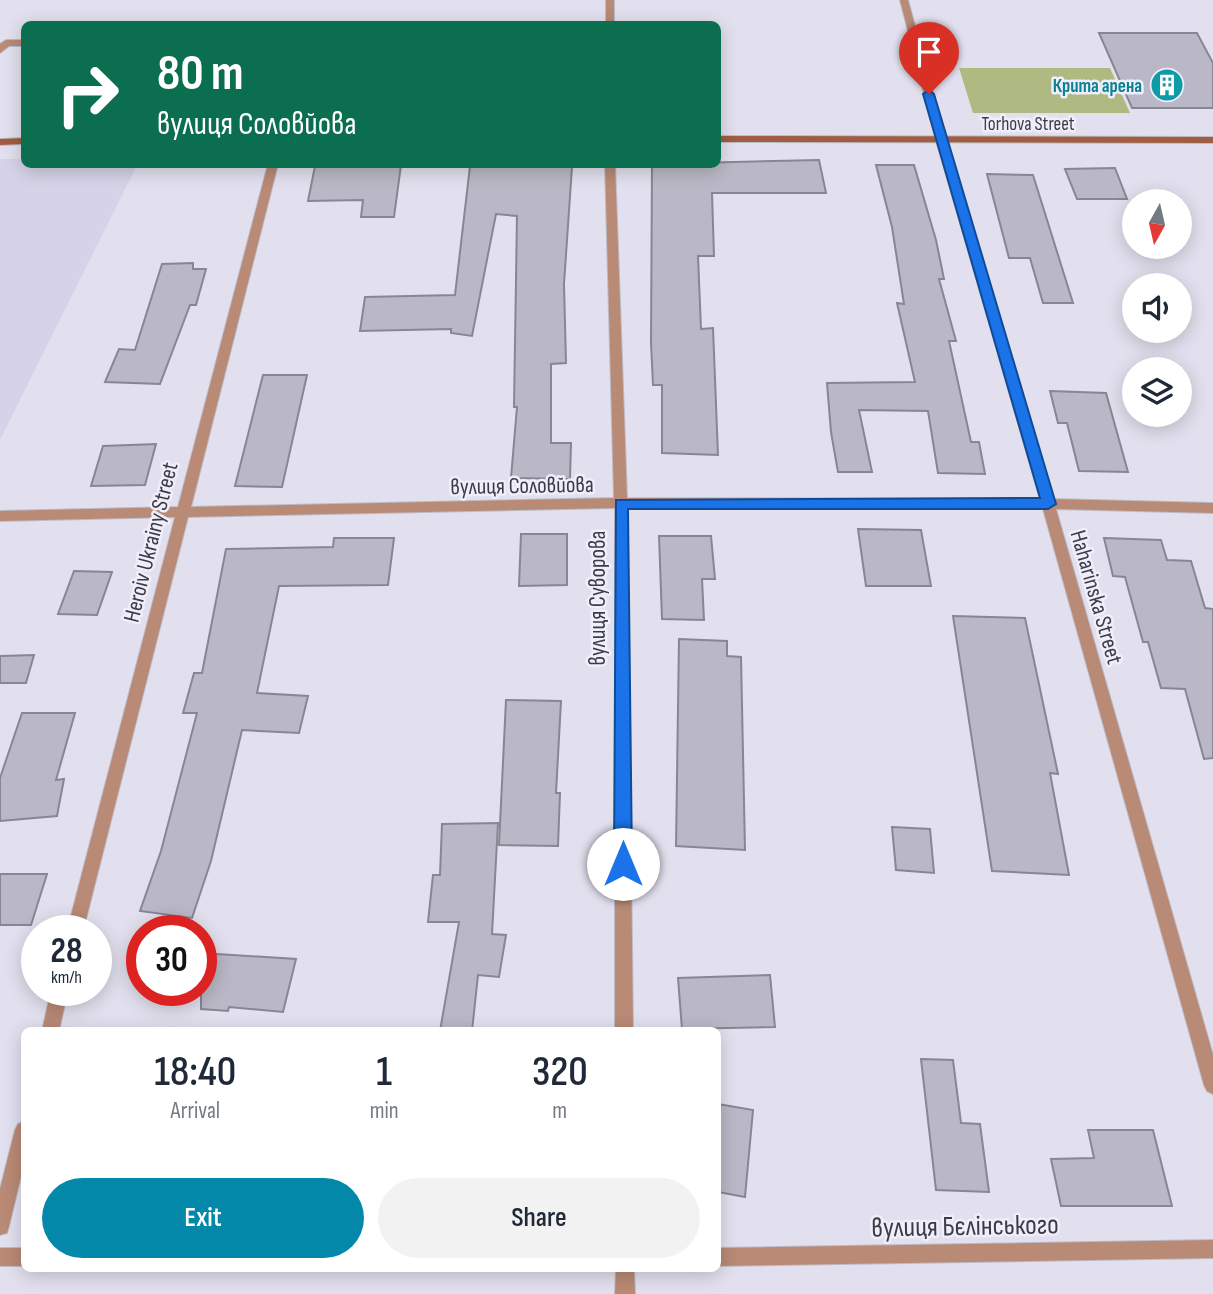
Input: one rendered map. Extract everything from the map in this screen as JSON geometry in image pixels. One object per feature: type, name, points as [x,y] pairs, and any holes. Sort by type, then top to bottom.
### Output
[{"type":"main road","name":"Torhova Street","points":[[721,139],[1213,140]]},
{"type":"main road","points":[[0,142],[21,141]]},
{"type":"street","points":[[610,0],[610,21]]},
{"type":"street","name":"Haharinska Street","points":[[904,0],[941,140],[1048,504],[1213,1086]]},
{"type":"street","points":[[0,50],[6,43],[21,43]]},
{"type":"street","name":"Heroiv Ukrainy Street","points":[[79,915],[272,168]]},
{"type":"street","name":"вулиця Суворова","points":[[610,168],[621,503],[624,1027]]},
{"type":"street","name":"вулиця Соловйова","points":[[0,516],[621,503],[1048,504],[1213,508]]},
{"type":"street","points":[[51,1027],[56,1006]]},
{"type":"street","points":[[0,1226],[21,1142]]},
{"type":"street","name":"вулиця Бєлінського","points":[[721,1257],[1213,1249]]},
{"type":"street","points":[[0,1257],[21,1257]]},
{"type":"street","points":[[625,1272],[625,1294]]},
{"type":"shaded area","points":[[0,159],[21,159],[21,168],[136,168],[0,440]]},
{"type":"green space","points":[[959,68],[1110,68],[1130,113],[973,113]]},
{"type":"building","name":"Крита арена","points":[[1099,33],[1197,33],[1213,63],[1213,108],[1132,108]]},
{"type":"building","points":[[819,160],[826,193],[712,193],[714,256],[698,256],[701,329],[713,328],[718,455],[662,453],[662,385],[653,385],[651,343],[652,168],[721,168],[721,162]]},
{"type":"building","points":[[876,165],[914,165],[936,240],[944,279],[939,279],[956,341],[949,341],[971,442],[979,442],[985,474],[938,473],[928,411],[859,410],[872,472],[838,472],[827,383],[915,382],[897,303],[904,304],[892,227]]},
{"type":"building","points":[[315,168],[401,168],[394,217],[361,217],[363,200],[308,201]]},
{"type":"building","points":[[470,168],[572,168],[564,284],[566,363],[551,364],[551,443],[571,443],[570,479],[511,478],[517,407],[514,407],[517,216],[496,214],[472,336],[451,333],[451,329],[360,331],[365,297],[455,295]]},
{"type":"building","points":[[1115,168],[1123,189],[1122,199],[1077,199],[1065,169]]},
{"type":"building","points":[[987,174],[1033,175],[1073,303],[1043,303],[1030,258],[1009,258]]},
{"type":"building","points":[[193,263],[193,269],[206,269],[196,305],[190,305],[160,384],[105,382],[119,349],[135,350],[162,264]]},
{"type":"building","points":[[263,375],[307,375],[282,487],[235,486]]},
{"type":"building","points":[[1050,391],[1106,393],[1128,472],[1079,471],[1067,423],[1058,423]]},
{"type":"building","points":[[156,444],[145,485],[91,486],[103,446]]},
{"type":"building","points":[[858,529],[921,530],[931,586],[866,586]]},
{"type":"building","points":[[521,534],[567,534],[567,585],[519,586]]},
{"type":"building","points":[[659,536],[711,536],[715,579],[702,579],[704,620],[662,619]]},
{"type":"building","points":[[334,538],[394,538],[388,585],[279,586],[257,693],[308,696],[299,733],[242,730],[211,861],[193,915],[140,911],[161,851],[197,713],[183,713],[194,673],[202,673],[226,549],[333,547]]},
{"type":"building","points":[[1104,538],[1161,540],[1167,560],[1191,561],[1205,608],[1213,609],[1213,758],[1204,759],[1185,689],[1161,688],[1148,642],[1143,642],[1125,577],[1113,576]]},
{"type":"building","points":[[74,571],[112,572],[97,615],[58,614]]},
{"type":"building","points":[[953,616],[1025,618],[1058,774],[1050,773],[1069,875],[992,871]]},
{"type":"building","points":[[679,639],[727,641],[727,656],[741,657],[745,850],[676,846]]},
{"type":"building","points":[[34,655],[26,683],[0,683],[0,656]]},
{"type":"building","points":[[506,700],[561,701],[556,793],[560,793],[558,846],[499,845]]},
{"type":"building","points":[[22,713],[75,713],[56,780],[64,779],[57,816],[0,821],[0,778]]},
{"type":"building","points":[[498,823],[492,934],[506,935],[499,977],[478,975],[472,1027],[441,1027],[459,922],[428,922],[433,875],[440,875],[442,824]]},
{"type":"building","points":[[892,827],[930,829],[934,873],[896,870]]},
{"type":"building","points":[[0,874],[47,874],[34,915],[21,915],[21,925],[0,925]]},
{"type":"building","points":[[217,954],[296,959],[283,1012],[229,1007],[228,1011],[201,1009],[201,1006],[217,1006]]},
{"type":"building","points":[[770,975],[775,1027],[682,1027],[678,978]]},
{"type":"building","points":[[921,1059],[953,1060],[961,1123],[980,1124],[989,1192],[936,1190]]},
{"type":"building","points":[[721,1105],[753,1110],[745,1197],[721,1193]]},
{"type":"building","points":[[1088,1130],[1153,1130],[1172,1206],[1061,1206],[1051,1159],[1094,1158]]},
{"type":"place","name":"Крита арена","points":[[1167,85]]},
{"type":"route","points":[[623,864],[621,503],[1048,504],[929,94]]}]
